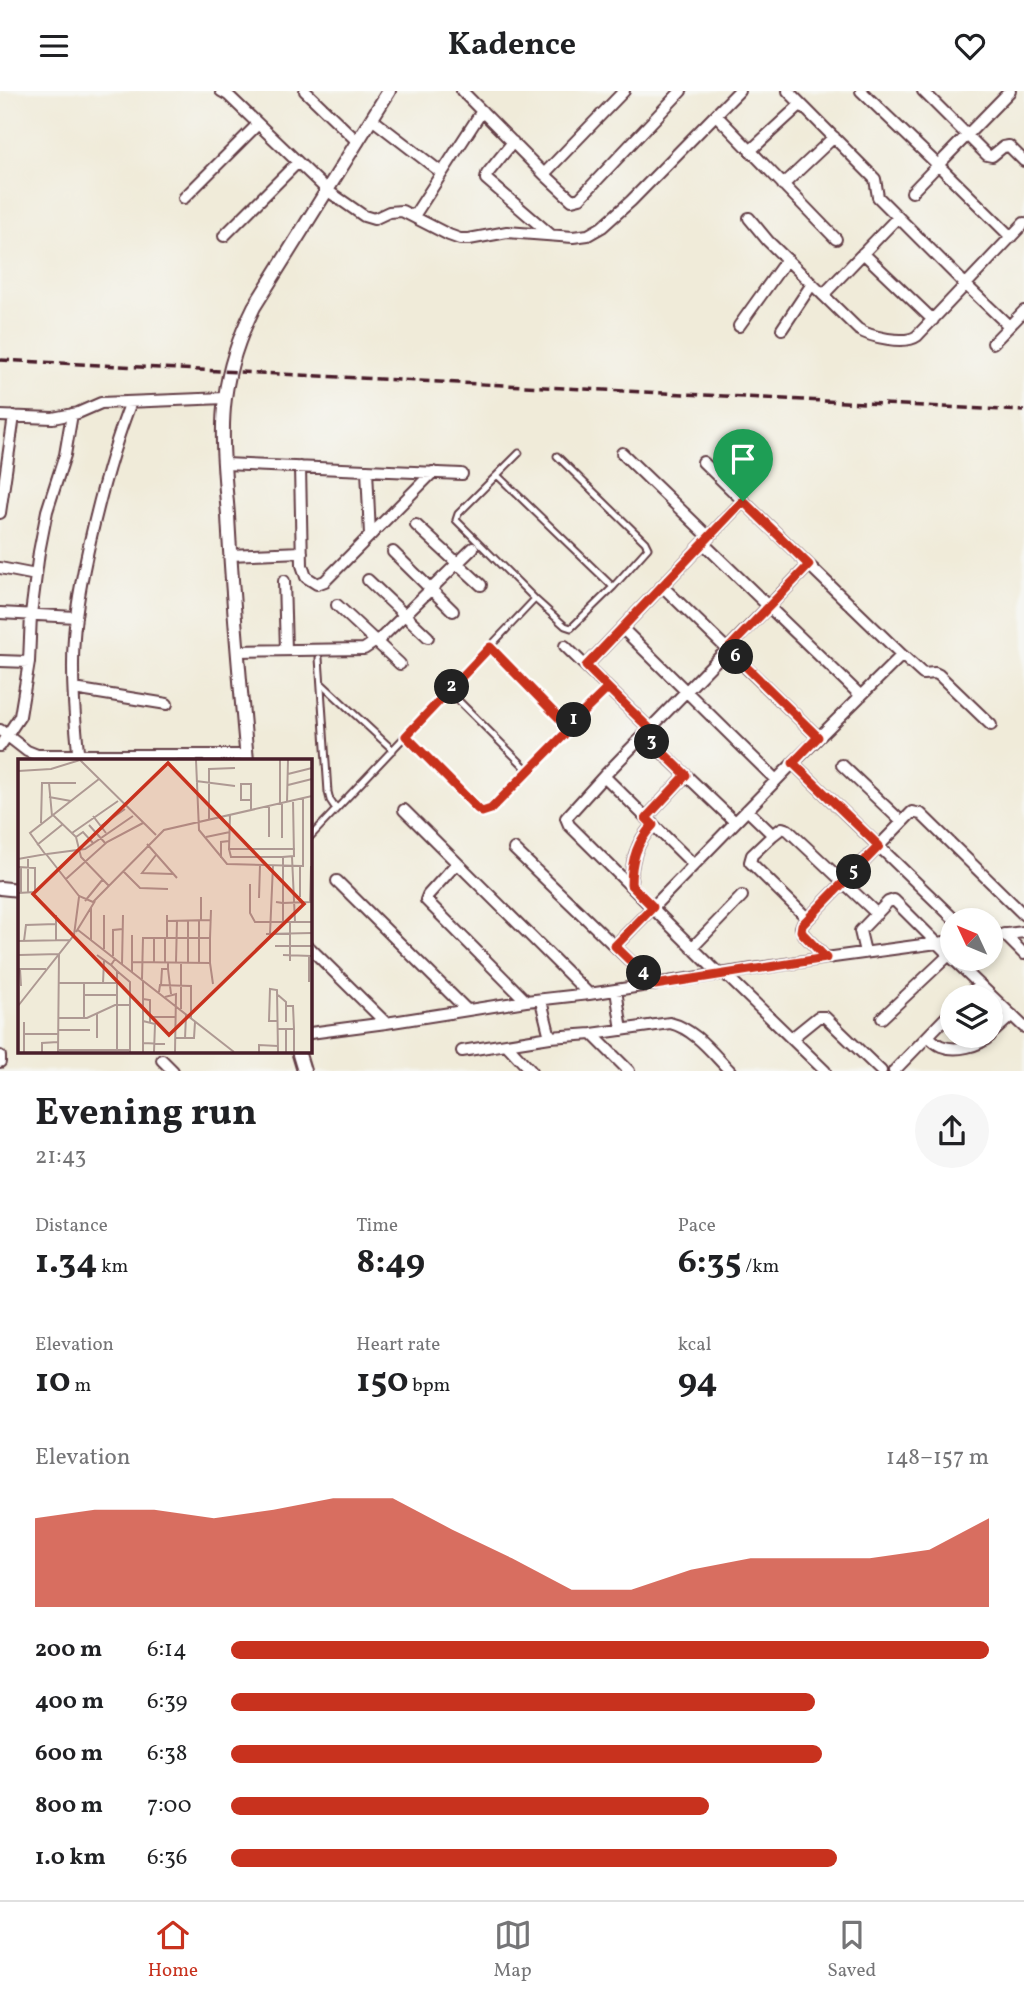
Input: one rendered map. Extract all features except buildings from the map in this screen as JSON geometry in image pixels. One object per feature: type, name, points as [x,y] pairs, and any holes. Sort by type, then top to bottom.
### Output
[{"type":"street","points":[[221,91],[328,191],[369,218],[374,219],[395,211],[414,216],[460,239],[507,232],[573,237],[588,235],[602,227],[631,201],[739,91]]},
{"type":"street","points":[[305,91],[358,142]]},
{"type":"street","points":[[4,733],[32,754],[79,758],[247,758],[230,555],[223,422],[225,398],[242,331],[254,307],[389,91]]},
{"type":"street","points":[[462,91],[572,200],[580,198],[681,91]]},
{"type":"street","points":[[544,174],[624,91]]},
{"type":"street","points":[[788,91],[876,179],[877,194],[1010,326]]},
{"type":"street","points":[[861,91],[1011,237]]},
{"type":"street","points":[[923,91],[989,156],[1009,146],[1024,161]]},
{"type":"street","points":[[912,192],[1010,91]]},
{"type":"street","points":[[750,151],[801,104]]},
{"type":"street","points":[[414,216],[482,111]]},
{"type":"street","points":[[716,115],[836,239]]},
{"type":"street","points":[[372,119],[442,173]]},
{"type":"street","points":[[184,198],[258,124]]},
{"type":"street","points":[[783,185],[834,137]]},
{"type":"street","points":[[513,142],[487,174],[486,179],[551,235]]},
{"type":"street","points":[[224,236],[297,163]]},
{"type":"street","points":[[823,295],[898,216]]},
{"type":"street","points":[[749,219],[858,329],[870,335],[902,340],[912,339],[933,320],[1024,223]]},
{"type":"street","points":[[863,253],[933,320]]},
{"type":"street","points":[[739,326],[787,260]]},
{"type":"street","points":[[782,329],[812,284]]},
{"type":"street","points":[[993,343],[1024,311]]},
{"type":"street","points":[[0,416],[53,418],[101,403],[225,398]]},
{"type":"street","points":[[79,758],[74,689],[76,617],[102,487],[131,402]]},
{"type":"street","points":[[0,746],[4,733],[20,716],[29,662],[36,575],[47,511],[65,455],[72,414]]},
{"type":"street","points":[[0,513],[15,416]]},
{"type":"street","points":[[622,453],[769,606],[861,696]]},
{"type":"street","points":[[703,462],[902,655],[923,674],[939,675],[991,725]]},
{"type":"street","points":[[225,464],[462,474]]},
{"type":"street","points":[[300,467],[303,571],[306,577],[317,584],[433,472]]},
{"type":"street","points":[[367,470],[370,535]]},
{"type":"street","points":[[586,666],[743,501]]},
{"type":"street","points":[[416,525],[481,585]]},
{"type":"street","points":[[238,651],[364,649],[376,642],[473,548]]},
{"type":"street","points":[[230,555],[302,552]]},
{"type":"street","points":[[393,552],[453,611]]},
{"type":"street","points":[[809,565],[604,776],[568,815],[566,821],[692,948],[825,1070]]},
{"type":"street","points":[[0,568],[36,575]]},
{"type":"street","points":[[369,580],[428,637]]},
{"type":"street","points":[[284,581],[286,650]]},
{"type":"street","points":[[662,586],[818,737]]},
{"type":"street","points":[[337,605],[400,664]]},
{"type":"street","points":[[0,613],[76,617]]},
{"type":"street","points":[[622,628],[776,780]]},
{"type":"street","points":[[565,646],[608,688],[686,775],[735,822]]},
{"type":"street","points":[[615,946],[818,737],[902,655]]},
{"type":"street","points":[[0,661],[29,662]]},
{"type":"street","points":[[74,689],[167,704]]},
{"type":"street","points":[[793,763],[943,908]]},
{"type":"street","points":[[842,765],[902,823]]},
{"type":"street","points":[[631,885],[631,870],[639,842],[650,821],[686,775]]},
{"type":"street","points":[[604,776],[694,865]]},
{"type":"street","points":[[404,810],[589,994]]},
{"type":"street","points":[[747,810],[773,835]]},
{"type":"street","points":[[826,958],[801,931],[802,925],[912,812],[921,814],[1024,915]]},
{"type":"street","points":[[807,919],[750,862],[752,855],[782,828],[788,830],[877,914]]},
{"type":"street","points":[[514,849],[655,985]]},
{"type":"street","points":[[457,863],[426,900],[526,1001]]},
{"type":"street","points":[[337,881],[467,1010]]},
{"type":"street","points":[[0,888],[18,890]]},
{"type":"street","points":[[692,948],[742,896]]},
{"type":"street","points":[[865,952],[860,931],[888,902],[894,900],[940,946]]},
{"type":"street","points":[[1004,934],[1024,932]]},
{"type":"street","points":[[1004,934],[1024,954]]},
{"type":"street","points":[[312,1033],[940,943]]},
{"type":"street","points":[[312,950],[386,1023]]},
{"type":"street","points":[[882,1018],[940,967]]},
{"type":"street","points":[[966,971],[1024,1027]]},
{"type":"street","points":[[616,990],[622,1030]]},
{"type":"street","points":[[541,1001],[550,1037]]},
{"type":"street","points":[[1003,1024],[1012,1015]]},
{"type":"street","points":[[792,1038],[818,1017],[825,1017],[881,1070]]},
{"type":"street","points":[[462,1051],[550,1037],[670,1023],[683,1027],[730,1070]]},
{"type":"street","points":[[894,1070],[940,1024]]},
{"type":"street","points":[[592,1034],[629,1070]]},
{"type":"street","points":[[928,1036],[940,1046]]},
{"type":"street","points":[[506,1044],[531,1070]]},
{"type":"street","points":[[299,1053],[304,1070]]},
{"type":"street","points":[[0,1056],[0,1062]]},
{"type":"street","points":[[162,1060],[173,1070]]},
{"type":"lane","points":[[519,453],[458,514],[456,520],[534,599],[570,628],[646,552],[648,545],[557,456]]},
{"type":"lane","points":[[497,475],[613,587]]},
{"type":"lane","points":[[312,835],[534,599]]},
{"type":"lane","points":[[490,647],[563,722],[565,730]]},
{"type":"lane","points":[[319,658],[328,792],[336,809]]},
{"type":"lane","points":[[321,683],[393,750]]},
{"type":"lane","points":[[406,736],[482,812],[491,809],[608,688]]},
{"type":"lane","points":[[449,691],[529,771]]},
{"type":"railway","points":[[0,360],[1024,411]]},
{"type":"route","points":[[743,501],[586,666],[608,688],[491,809],[482,812],[478,809],[406,736],[490,647],[563,722],[565,730],[608,688],[650,729],[644,734],[686,775],[646,818],[653,825],[639,842],[631,870],[631,885],[653,907],[615,946],[655,985],[826,958],[803,934],[802,925],[879,846],[793,763],[818,737],[728,649],[809,565],[743,501]]}]
